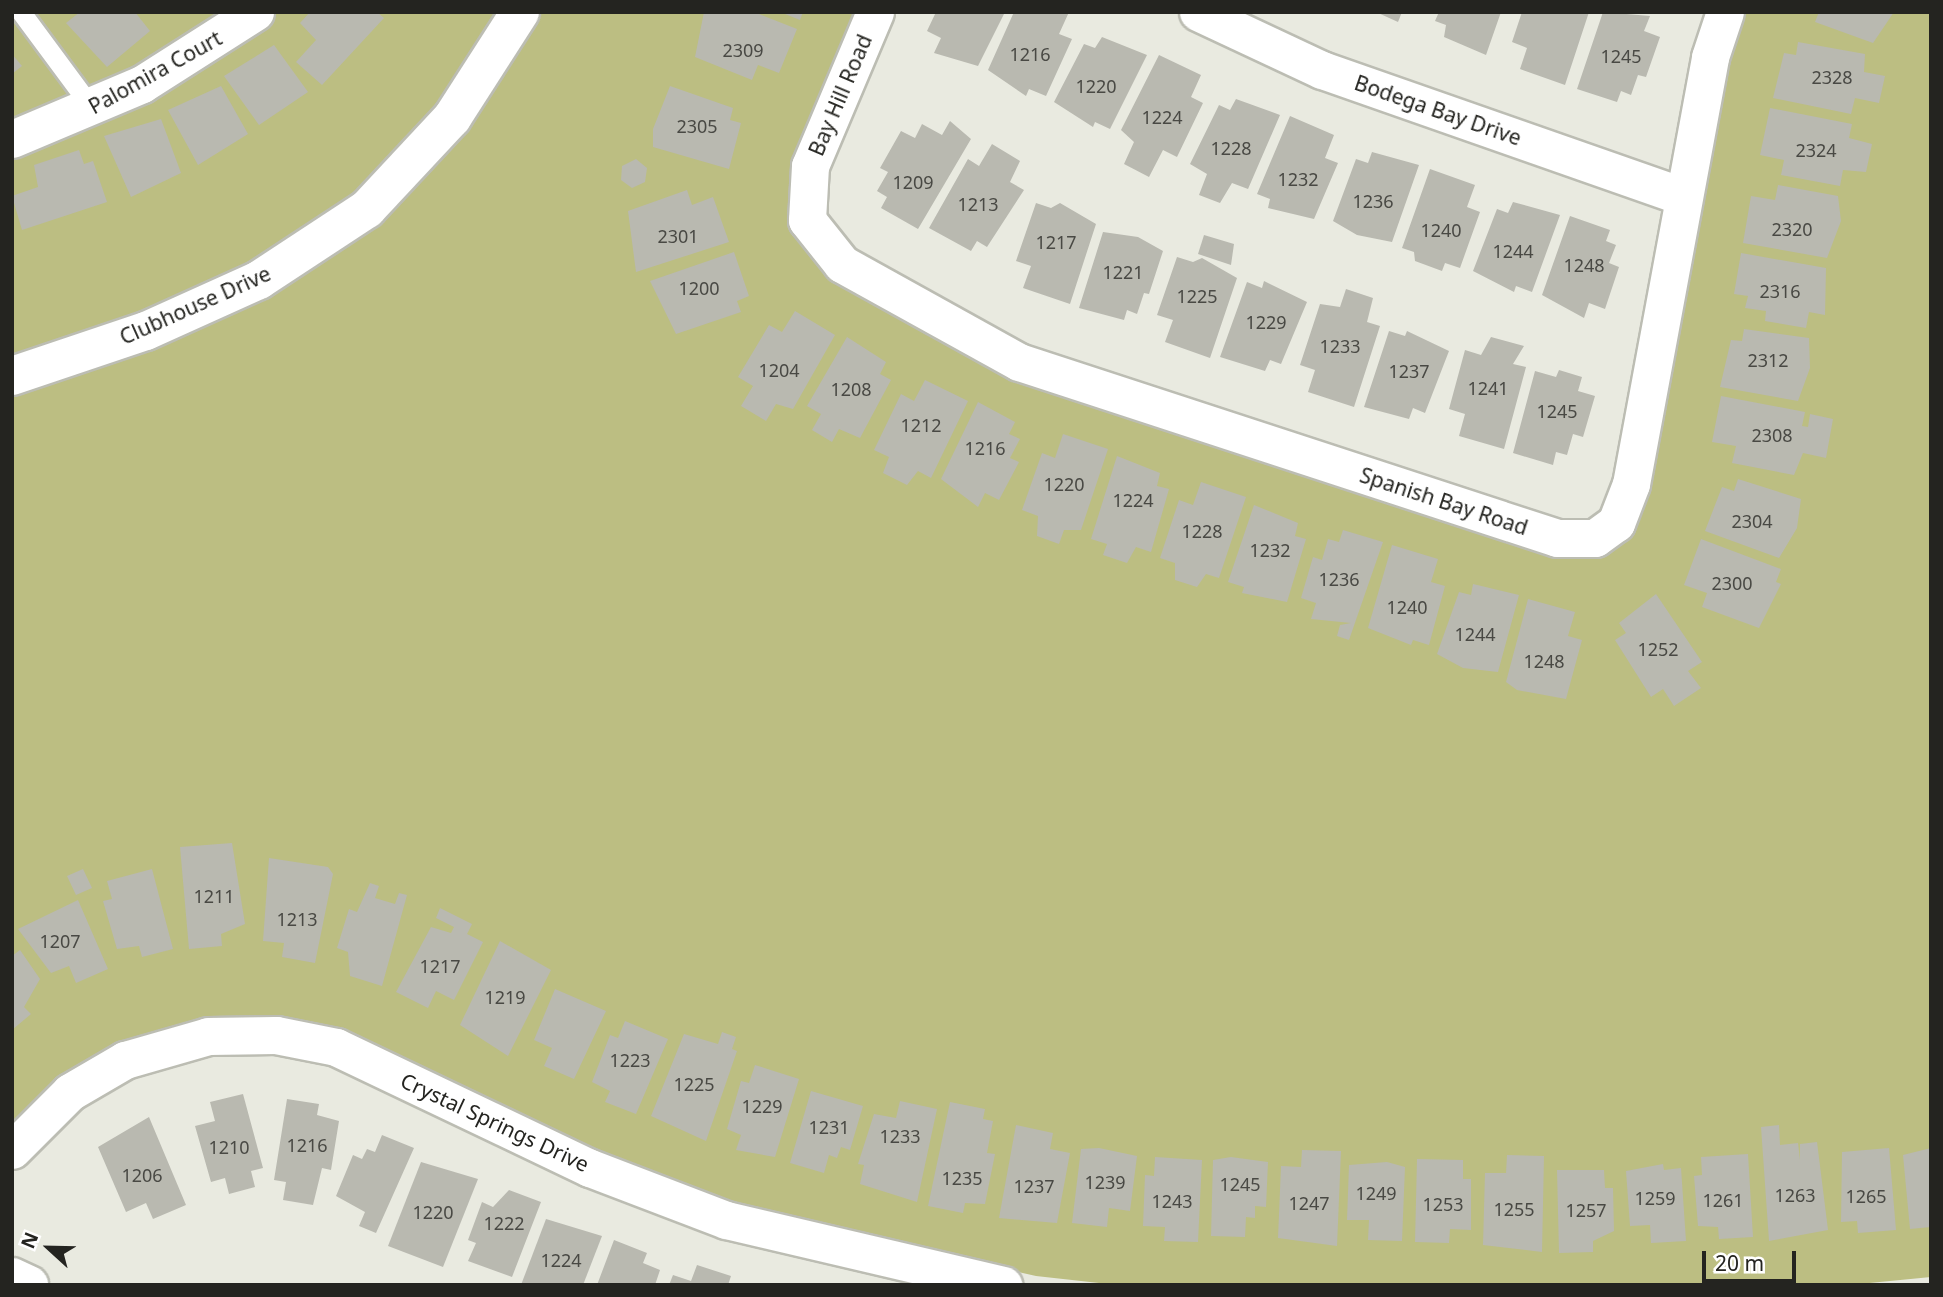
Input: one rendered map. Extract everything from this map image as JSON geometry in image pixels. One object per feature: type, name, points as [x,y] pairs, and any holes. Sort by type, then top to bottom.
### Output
[{"type":"street","name":"Palomira Court","points":[[12,139],[92,108],[191,56],[255,12]]},
{"type":"street","name":"Clubhouse Drive","points":[[12,376],[146,331],[259,280],[367,209],[452,118],[520,12]]},
{"type":"street","name":"Bay Hill Road","points":[[807,220],[810,166],[875,12]]},
{"type":"street","name":"Bodega Bay Drive","points":[[1198,12],[1322,70],[1682,196]]},
{"type":"street","name":"Spanish Bay Road","points":[[807,220],[842,264],[1019,362],[1557,538],[1595,538],[1616,523],[1631,484],[1682,196],[1710,57],[1726,12]]},
{"type":"street","name":"Crystal Springs Drive","points":[[12,1150],[70,1092],[125,1060],[208,1036],[276,1035],[336,1047],[590,1168],[726,1220],[1004,1285]]},
{"type":"street","points":[[12,1277],[29,1285]]},
{"type":"lane","points":[[21,12],[92,108]]},
{"type":"green space","points":[[12,12],[883,12],[822,162],[821,216],[837,241],[994,340],[1564,526],[1611,520],[1699,193],[1738,12],[1931,12],[1931,1277],[1849,1285],[1117,1285],[1036,1276],[799,1224],[683,1186],[572,1141],[384,1050],[201,1025],[12,1152]]},
{"type":"building","points":[[80,12],[135,12],[150,31],[107,67],[66,23]]},
{"type":"building","points":[[310,12],[377,12],[384,18],[322,85],[296,62],[316,40],[300,23]]},
{"type":"building","points":[[704,12],[754,12],[797,29],[779,73],[758,65],[752,80],[695,57]]},
{"type":"building","points":[[780,12],[803,12],[800,20]]},
{"type":"building","points":[[936,12],[1005,12],[978,66],[934,53],[941,38],[927,31]]},
{"type":"building","points":[[1014,12],[1069,12],[1059,34],[1072,39],[1046,96],[1029,89],[1026,96],[988,70]]},
{"type":"building","points":[[1376,12],[1402,12],[1398,22]]},
{"type":"building","points":[[1439,12],[1501,12],[1486,55],[1444,37],[1446,25],[1435,21]]},
{"type":"building","points":[[1522,12],[1589,12],[1565,85],[1520,69],[1527,48],[1512,42]]},
{"type":"building","points":[[1603,12],[1650,16],[1644,31],[1660,37],[1646,77],[1638,75],[1631,95],[1621,91],[1617,102],[1577,89]]},
{"type":"building","points":[[1819,12],[1894,12],[1873,43],[1815,22]]},
{"type":"building","points":[[1102,37],[1147,55],[1110,129],[1095,122],[1093,127],[1054,102],[1084,44],[1095,48]]},
{"type":"building","points":[[1798,42],[1865,54],[1864,72],[1885,76],[1879,103],[1855,98],[1851,114],[1773,98],[1784,53],[1796,55]]},
{"type":"building","points":[[274,45],[308,92],[259,125],[224,76]]},
{"type":"building","points":[[12,54],[22,66],[12,74]]},
{"type":"building","points":[[1159,55],[1201,75],[1191,97],[1203,103],[1177,157],[1163,150],[1149,177],[1124,164],[1134,142],[1121,130]]},
{"type":"building","points":[[221,86],[248,134],[198,165],[168,110]]},
{"type":"building","points":[[670,86],[733,108],[730,120],[741,123],[729,169],[653,147],[653,129]]},
{"type":"building","points":[[1236,99],[1280,115],[1248,189],[1232,183],[1220,203],[1199,195],[1207,174],[1190,164],[1219,105],[1230,110]]},
{"type":"building","points":[[1770,108],[1852,124],[1849,138],[1872,144],[1866,172],[1843,170],[1840,186],[1781,175],[1784,160],[1760,155]]},
{"type":"building","points":[[1290,116],[1334,135],[1325,158],[1338,163],[1314,219],[1268,208],[1270,199],[1257,194]]},
{"type":"building","points":[[161,119],[181,173],[131,197],[104,136]]},
{"type":"building","points":[[950,121],[971,139],[918,229],[881,208],[887,197],[877,191],[888,172],[880,168],[901,131],[915,138],[922,124],[942,135]]},
{"type":"building","points":[[992,144],[1020,161],[1010,182],[1024,190],[987,247],[977,241],[971,251],[929,228],[968,159],[979,166]]},
{"type":"building","points":[[79,150],[84,164],[93,161],[107,202],[22,230],[12,196],[38,187],[34,165]]},
{"type":"building","points":[[1372,152],[1419,165],[1392,242],[1357,235],[1333,221],[1356,159],[1368,163]]},
{"type":"building","points":[[636,159],[647,168],[645,182],[632,188],[621,180],[622,166]]},
{"type":"building","points":[[1430,169],[1475,185],[1467,207],[1480,212],[1460,268],[1445,263],[1442,271],[1415,261],[1414,252],[1402,248]]},
{"type":"building","points":[[1778,185],[1838,196],[1841,221],[1827,258],[1743,243],[1751,196],[1775,200]]},
{"type":"building","points":[[687,190],[692,205],[713,197],[729,242],[636,272],[628,211]]},
{"type":"building","points":[[1513,202],[1560,215],[1532,292],[1516,286],[1514,292],[1473,271],[1497,209],[1508,213]]},
{"type":"building","points":[[1036,203],[1051,208],[1060,203],[1096,224],[1070,304],[1023,288],[1031,266],[1016,261]]},
{"type":"building","points":[[1570,216],[1610,230],[1606,241],[1616,245],[1609,263],[1619,267],[1605,309],[1589,303],[1584,318],[1542,295]]},
{"type":"building","points":[[1103,232],[1138,237],[1163,251],[1149,294],[1144,293],[1137,314],[1127,310],[1124,320],[1079,308]]},
{"type":"building","points":[[1204,235],[1234,244],[1231,265],[1198,254]]},
{"type":"building","points":[[734,252],[749,296],[737,301],[741,312],[676,334],[650,281]]},
{"type":"building","points":[[1741,253],[1826,268],[1825,315],[1809,312],[1806,328],[1765,321],[1766,311],[1745,308],[1748,296],[1734,294]]},
{"type":"building","points":[[1177,257],[1193,262],[1202,258],[1237,278],[1210,358],[1165,342],[1173,320],[1157,315]]},
{"type":"building","points":[[1264,281],[1307,302],[1281,364],[1270,360],[1265,371],[1220,357],[1247,282],[1262,288]]},
{"type":"building","points":[[1346,289],[1373,298],[1367,322],[1380,326],[1354,407],[1308,392],[1315,370],[1300,365],[1320,304],[1340,307]]},
{"type":"building","points":[[795,311],[835,335],[793,409],[776,404],[766,421],[741,406],[753,386],[738,377],[769,325],[782,332]]},
{"type":"building","points":[[1744,329],[1809,338],[1810,368],[1798,401],[1720,387],[1731,340],[1742,341]]},
{"type":"building","points":[[1389,331],[1405,336],[1407,331],[1449,351],[1425,413],[1413,408],[1409,419],[1364,407]]},
{"type":"building","points":[[847,337],[886,362],[880,374],[891,380],[860,438],[839,429],[832,442],[812,430],[821,414],[807,406]]},
{"type":"building","points":[[1491,337],[1524,346],[1513,364],[1526,367],[1504,449],[1459,436],[1465,414],[1449,409],[1465,350],[1481,355]]},
{"type":"building","points":[[1559,370],[1582,377],[1578,391],[1595,396],[1583,437],[1573,434],[1567,455],[1556,452],[1553,465],[1513,453],[1535,371],[1556,377]]},
{"type":"building","points":[[925,380],[968,401],[931,478],[918,471],[907,485],[883,473],[889,457],[874,450],[901,394],[914,401]]},
{"type":"building","points":[[1721,396],[1805,412],[1802,426],[1808,427],[1810,414],[1833,419],[1826,458],[1803,453],[1794,475],[1732,463],[1736,446],[1712,442]]},
{"type":"building","points":[[978,402],[1015,422],[1009,434],[1020,439],[1010,458],[1019,462],[999,500],[985,493],[978,507],[941,479]]},
{"type":"building","points":[[1063,434],[1108,449],[1081,530],[1064,530],[1059,544],[1037,536],[1038,516],[1022,510],[1042,453],[1055,458]]},
{"type":"building","points":[[1117,456],[1160,473],[1157,486],[1169,489],[1151,552],[1136,547],[1127,563],[1103,555],[1107,544],[1091,539]]},
{"type":"building","points":[[1738,479],[1801,499],[1797,528],[1779,558],[1705,531],[1722,487],[1734,491]]},
{"type":"building","points":[[1201,482],[1246,497],[1219,578],[1206,574],[1197,587],[1175,580],[1175,563],[1160,558],[1179,500],[1193,505]]},
{"type":"building","points":[[1254,505],[1298,523],[1295,536],[1306,539],[1287,602],[1242,593],[1244,587],[1228,582]]},
{"type":"building","points":[[1343,530],[1383,542],[1349,640],[1337,636],[1340,625],[1351,623],[1311,619],[1316,603],[1301,598],[1313,557],[1322,560],[1328,539],[1339,542]]},
{"type":"building","points":[[1701,539],[1781,569],[1776,582],[1781,584],[1759,628],[1702,607],[1707,593],[1684,585]]},
{"type":"building","points":[[1392,545],[1438,559],[1431,582],[1445,586],[1429,645],[1413,640],[1411,645],[1368,628]]},
{"type":"building","points":[[1473,584],[1519,595],[1498,672],[1463,668],[1437,654],[1459,592],[1471,595]]},
{"type":"building","points":[[1656,594],[1702,662],[1688,671],[1701,688],[1674,706],[1663,689],[1651,697],[1615,640],[1626,633],[1619,623]]},
{"type":"building","points":[[1528,599],[1575,612],[1568,636],[1582,640],[1566,699],[1517,690],[1506,682]]},
{"type":"building","points":[[232,843],[245,924],[221,934],[222,946],[189,949],[180,847]]},
{"type":"building","points":[[269,858],[328,867],[333,874],[315,963],[282,957],[284,943],[263,941]]},
{"type":"building","points":[[83,869],[92,888],[76,895],[67,876]]},
{"type":"building","points":[[152,869],[173,949],[142,957],[139,946],[117,949],[103,901],[112,899],[107,881]]},
{"type":"building","points":[[370,883],[379,886],[375,898],[395,904],[399,893],[407,895],[382,986],[350,976],[348,952],[337,948],[349,909],[357,912]]},
{"type":"building","points":[[78,900],[108,969],[76,983],[69,966],[51,973],[18,929]]},
{"type":"building","points":[[440,908],[472,924],[467,934],[483,942],[454,1000],[436,991],[428,1008],[396,992],[431,927],[451,933],[454,927],[436,918]]},
{"type":"building","points":[[500,941],[551,970],[508,1056],[460,1025]]},
{"type":"building","points":[[20,950],[40,979],[24,1007],[31,1014],[12,1030],[12,956]]},
{"type":"building","points":[[555,989],[606,1011],[574,1079],[544,1066],[552,1048],[534,1040]]},
{"type":"building","points":[[625,1021],[668,1039],[636,1114],[605,1102],[610,1091],[592,1082],[610,1035],[618,1038]]},
{"type":"building","points":[[722,1032],[736,1037],[732,1049],[737,1051],[706,1141],[651,1116],[684,1034],[718,1044]]},
{"type":"building","points":[[755,1065],[799,1079],[775,1157],[736,1150],[741,1135],[727,1129],[741,1081],[749,1083]]},
{"type":"building","points":[[811,1091],[863,1106],[850,1150],[841,1147],[837,1158],[829,1155],[824,1173],[790,1163]]},
{"type":"building","points":[[243,1094],[263,1168],[251,1171],[255,1187],[229,1194],[225,1178],[211,1182],[195,1126],[215,1121],[210,1102]]},
{"type":"building","points":[[287,1099],[319,1104],[317,1115],[339,1121],[331,1170],[322,1168],[313,1205],[283,1200],[286,1182],[274,1180]]},
{"type":"building","points":[[900,1101],[937,1109],[917,1202],[860,1184],[864,1165],[858,1164],[874,1114],[896,1118]]},
{"type":"building","points":[[950,1102],[985,1109],[983,1119],[993,1121],[987,1153],[995,1154],[985,1204],[965,1203],[963,1213],[928,1206]]},
{"type":"building","points":[[149,1117],[186,1205],[153,1219],[146,1203],[126,1212],[98,1147]]},
{"type":"building","points":[[1016,1125],[1053,1133],[1050,1149],[1070,1153],[1057,1223],[999,1218]]},
{"type":"building","points":[[1779,1125],[1780,1145],[1798,1143],[1800,1160],[1800,1144],[1817,1142],[1828,1230],[1769,1241],[1761,1127]]},
{"type":"building","points":[[382,1135],[414,1148],[376,1233],[359,1226],[365,1212],[336,1196],[353,1155],[362,1159],[367,1149],[375,1152]]},
{"type":"building","points":[[1099,1148],[1137,1156],[1130,1211],[1109,1208],[1107,1227],[1072,1223],[1081,1149]]},
{"type":"building","points":[[1889,1148],[1896,1230],[1858,1233],[1857,1221],[1841,1222],[1842,1152]]},
{"type":"building","points":[[1931,1148],[1931,1227],[1910,1229],[1903,1155]]},
{"type":"building","points":[[1302,1150],[1341,1151],[1337,1246],[1278,1238],[1281,1166],[1301,1167]]},
{"type":"building","points":[[1748,1154],[1753,1237],[1719,1239],[1718,1227],[1698,1226],[1694,1176],[1702,1175],[1701,1157]]},
{"type":"building","points":[[1507,1155],[1544,1156],[1542,1252],[1483,1245],[1485,1173],[1506,1173]]},
{"type":"building","points":[[1155,1157],[1202,1160],[1198,1242],[1164,1241],[1165,1227],[1143,1226],[1145,1175],[1154,1176]]},
{"type":"building","points":[[1231,1157],[1268,1162],[1266,1207],[1255,1206],[1255,1218],[1246,1217],[1245,1237],[1211,1236],[1213,1160]]},
{"type":"building","points":[[1417,1159],[1463,1160],[1463,1179],[1471,1179],[1471,1230],[1450,1229],[1449,1243],[1415,1242]]},
{"type":"building","points":[[421,1162],[478,1179],[443,1267],[388,1246]]},
{"type":"building","points":[[1387,1162],[1405,1167],[1402,1241],[1368,1240],[1369,1220],[1347,1220],[1349,1165]]},
{"type":"building","points":[[1663,1164],[1664,1170],[1681,1168],[1686,1241],[1651,1243],[1650,1225],[1630,1226],[1626,1171]]},
{"type":"building","points":[[1557,1170],[1604,1170],[1605,1188],[1613,1188],[1614,1231],[1593,1241],[1593,1252],[1559,1253]]},
{"type":"building","points":[[509,1190],[541,1202],[512,1277],[468,1261],[476,1243],[468,1240],[482,1202],[493,1207]]},
{"type":"building","points":[[546,1219],[602,1236],[583,1285],[521,1285]]},
{"type":"building","points":[[614,1240],[647,1253],[643,1263],[660,1270],[655,1285],[597,1285]]},
{"type":"building","points":[[697,1265],[731,1276],[728,1285],[669,1285],[673,1275],[691,1281]]}]
